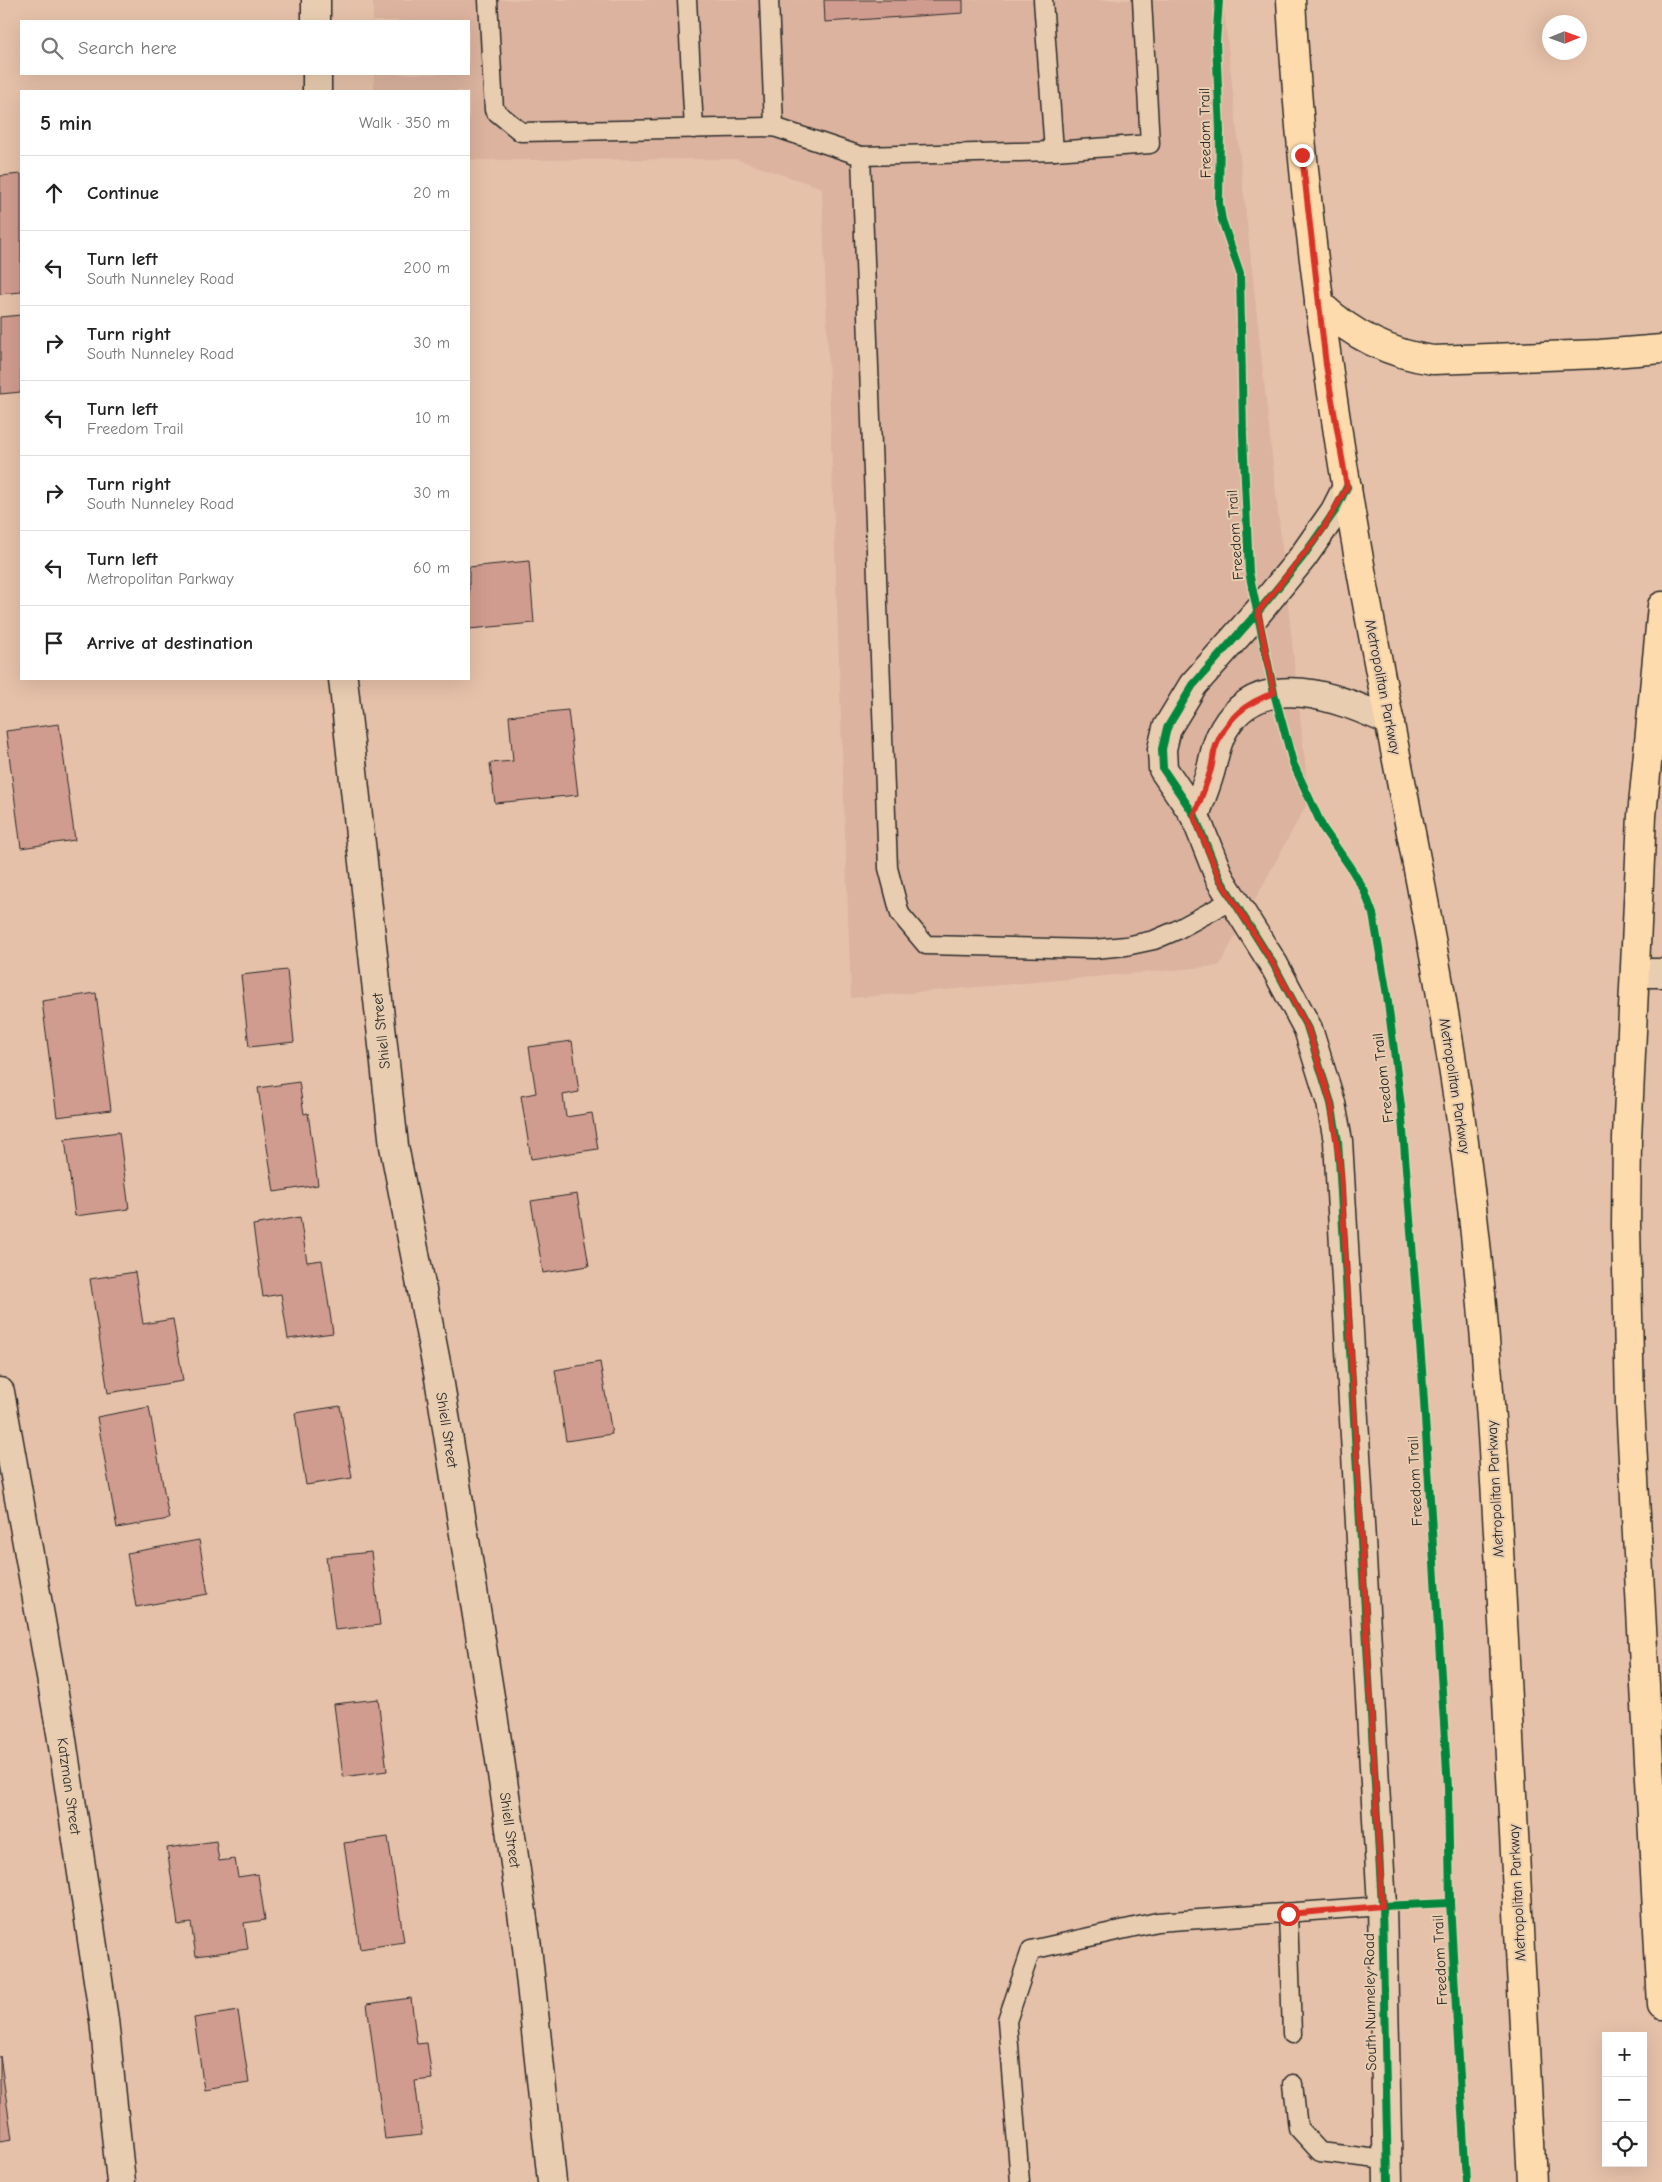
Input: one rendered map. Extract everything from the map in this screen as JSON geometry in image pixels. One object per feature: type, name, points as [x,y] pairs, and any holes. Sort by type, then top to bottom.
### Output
[{"type":"main road","name":"Metropolitan Parkway","points":[[1291,0],[1302,155],[1319,304],[1347,487],[1446,1023],[1475,1224],[1494,1470],[1532,2182]]},
{"type":"main road","points":[[1319,304],[1338,322],[1363,339],[1409,357],[1433,360],[1600,354],[1662,349]]},
{"type":"main road","points":[[1662,606],[1645,773],[1649,973],[1627,1139],[1627,1312],[1662,2005]]},
{"type":"street","points":[[316,0],[316,20]]},
{"type":"street","points":[[316,75],[317,90]]},
{"type":"street","name":"South Nunneley Road","points":[[1347,487],[1335,511],[1307,551],[1258,612],[1193,684],[1178,706],[1168,728],[1162,748],[1163,769],[1194,816],[1210,857],[1232,900],[1274,965],[1308,1029],[1331,1103],[1338,1141],[1382,1906],[1387,2171]]},
{"type":"street","name":"Shiell Street","points":[[342,680],[394,1146],[439,1378],[499,1753],[527,1948],[552,2182]]},
{"type":"street","points":[[1194,816],[1212,766],[1215,747],[1224,728],[1245,706],[1258,698],[1289,691],[1306,693],[1356,706],[1390,721]]},
{"type":"street","name":"Katzman Street","points":[[0,1392],[61,1733],[104,2020],[121,2182]]},
{"type":"lane","points":[[488,0],[494,110],[522,132],[774,127],[861,156],[1054,151],[1150,144],[1142,0]]},
{"type":"lane","points":[[688,0],[694,129]]},
{"type":"lane","points":[[769,0],[774,127]]},
{"type":"lane","points":[[1043,0],[1054,151]]},
{"type":"lane","points":[[861,156],[888,868],[900,914],[926,945],[1094,949],[1126,946],[1154,940],[1175,931],[1232,900]]},
{"type":"lane","points":[[1020,2182],[1007,2021],[1031,1950],[1157,1922],[1382,1906]]},
{"type":"lane","points":[[1288,1914],[1292,2034]]},
{"type":"lane","points":[[1293,2084],[1298,2128],[1320,2152],[1387,2171]]},
{"type":"shaded area","points":[[373,0],[1223,0],[1309,800],[1219,966],[851,998],[822,188],[736,159],[470,160],[470,90],[374,90],[374,75],[470,75],[470,20],[373,20]]},
{"type":"building","points":[[824,0],[963,0],[963,13],[825,22]]},
{"type":"building","points":[[20,174],[20,292],[0,294],[0,176]]},
{"type":"building","points":[[20,315],[20,392],[0,394],[0,317]]},
{"type":"building","points":[[529,561],[534,623],[470,629],[470,567]]},
{"type":"building","points":[[568,710],[578,795],[495,803],[490,763],[513,761],[509,716]]},
{"type":"building","points":[[59,724],[75,840],[21,848],[6,731]]},
{"type":"building","points":[[287,970],[294,1042],[249,1047],[241,975]]},
{"type":"building","points":[[96,993],[111,1110],[57,1117],[42,1001]]},
{"type":"building","points":[[572,1041],[579,1092],[563,1095],[566,1117],[592,1113],[598,1149],[531,1159],[521,1096],[536,1093],[529,1047]]},
{"type":"building","points":[[299,1082],[304,1114],[308,1113],[318,1185],[274,1192],[258,1088]]},
{"type":"building","points":[[119,1132],[129,1209],[75,1216],[65,1139]]},
{"type":"building","points":[[577,1194],[589,1266],[543,1273],[531,1201]]},
{"type":"building","points":[[300,1217],[307,1262],[322,1260],[333,1333],[288,1339],[281,1294],[263,1297],[253,1225]]},
{"type":"building","points":[[135,1272],[143,1324],[173,1319],[183,1381],[108,1393],[90,1279]]},
{"type":"building","points":[[600,1362],[612,1434],[566,1441],[555,1370]]},
{"type":"building","points":[[340,1406],[352,1478],[306,1485],[295,1413]]},
{"type":"building","points":[[149,1407],[169,1519],[117,1528],[97,1417]]},
{"type":"building","points":[[199,1540],[208,1594],[136,1607],[127,1553]]},
{"type":"building","points":[[371,1552],[380,1625],[335,1630],[326,1557]]},
{"type":"building","points":[[378,1699],[387,1771],[343,1777],[334,1704]]},
{"type":"building","points":[[388,1837],[404,1942],[360,1949],[344,1843]]},
{"type":"building","points":[[216,1841],[219,1861],[235,1859],[238,1877],[258,1874],[265,1920],[244,1923],[248,1949],[196,1956],[191,1923],[178,1925],[167,1848]]},
{"type":"building","points":[[411,1998],[417,2044],[427,2043],[432,2079],[415,2081],[422,2135],[385,2139],[367,2004]]},
{"type":"building","points":[[238,2011],[249,2083],[204,2090],[194,2018]]},
{"type":"building","points":[[0,2056],[12,2139],[0,2141]]},
{"type":"cycle path","name":"Freedom Trail","points":[[1219,0],[1216,42],[1220,131],[1219,203],[1222,220],[1240,273],[1243,435],[1249,572],[1274,693],[1293,763],[1323,828],[1364,890],[1373,914],[1387,995],[1401,1106],[1422,1370],[1448,1788],[1450,1903],[1466,2182]]},
{"type":"cycle path","points":[[1347,487],[1335,511],[1302,558],[1258,612],[1193,685],[1167,728],[1162,749],[1163,769],[1195,816],[1220,879],[1274,965],[1308,1029],[1331,1103],[1338,1141],[1382,1906],[1388,2182]]},
{"type":"cycle path","points":[[1382,1906],[1450,1903]]},
{"type":"route","points":[[1288,1914],[1382,1906],[1341,1174],[1338,1141],[1331,1103],[1308,1029],[1274,965],[1220,880],[1194,816],[1212,766],[1215,747],[1224,728],[1245,706],[1258,698],[1274,693],[1258,612],[1322,531],[1347,487],[1326,365],[1302,155]]}]
